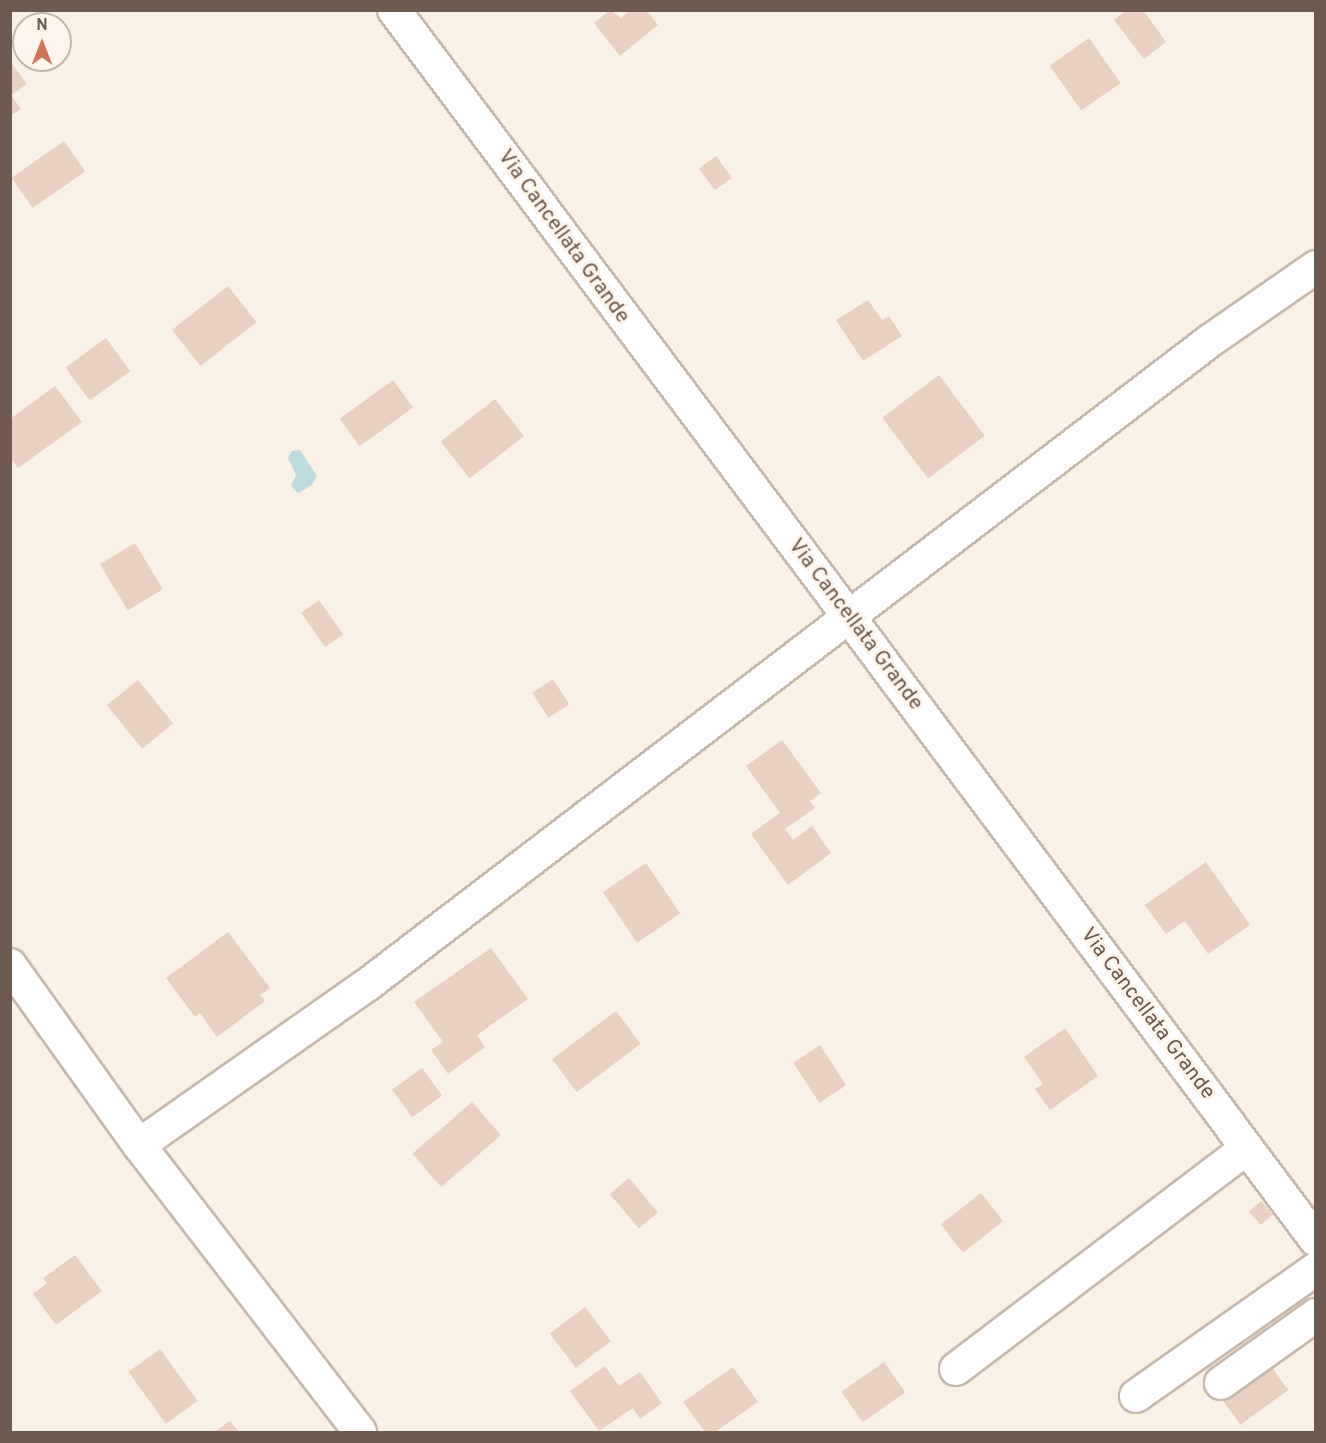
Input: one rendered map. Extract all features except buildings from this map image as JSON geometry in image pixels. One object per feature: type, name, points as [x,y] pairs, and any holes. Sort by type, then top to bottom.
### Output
[{"type":"street","name":"Via Cancellata Grande","points":[[394,10],[1316,1240]]},
{"type":"street","points":[[139,1145],[367,985],[1211,339],[1316,267]]},
{"type":"street","points":[[10,965],[139,1145],[360,1432]]},
{"type":"street","points":[[956,1369],[1247,1148]]},
{"type":"street","points":[[1136,1396],[1316,1269]]},
{"type":"street","points":[[1221,1383],[1316,1316]]},
{"type":"water","points":[[300,450],[317,476],[312,485],[298,493],[291,486],[296,475],[288,458],[292,451]]}]
